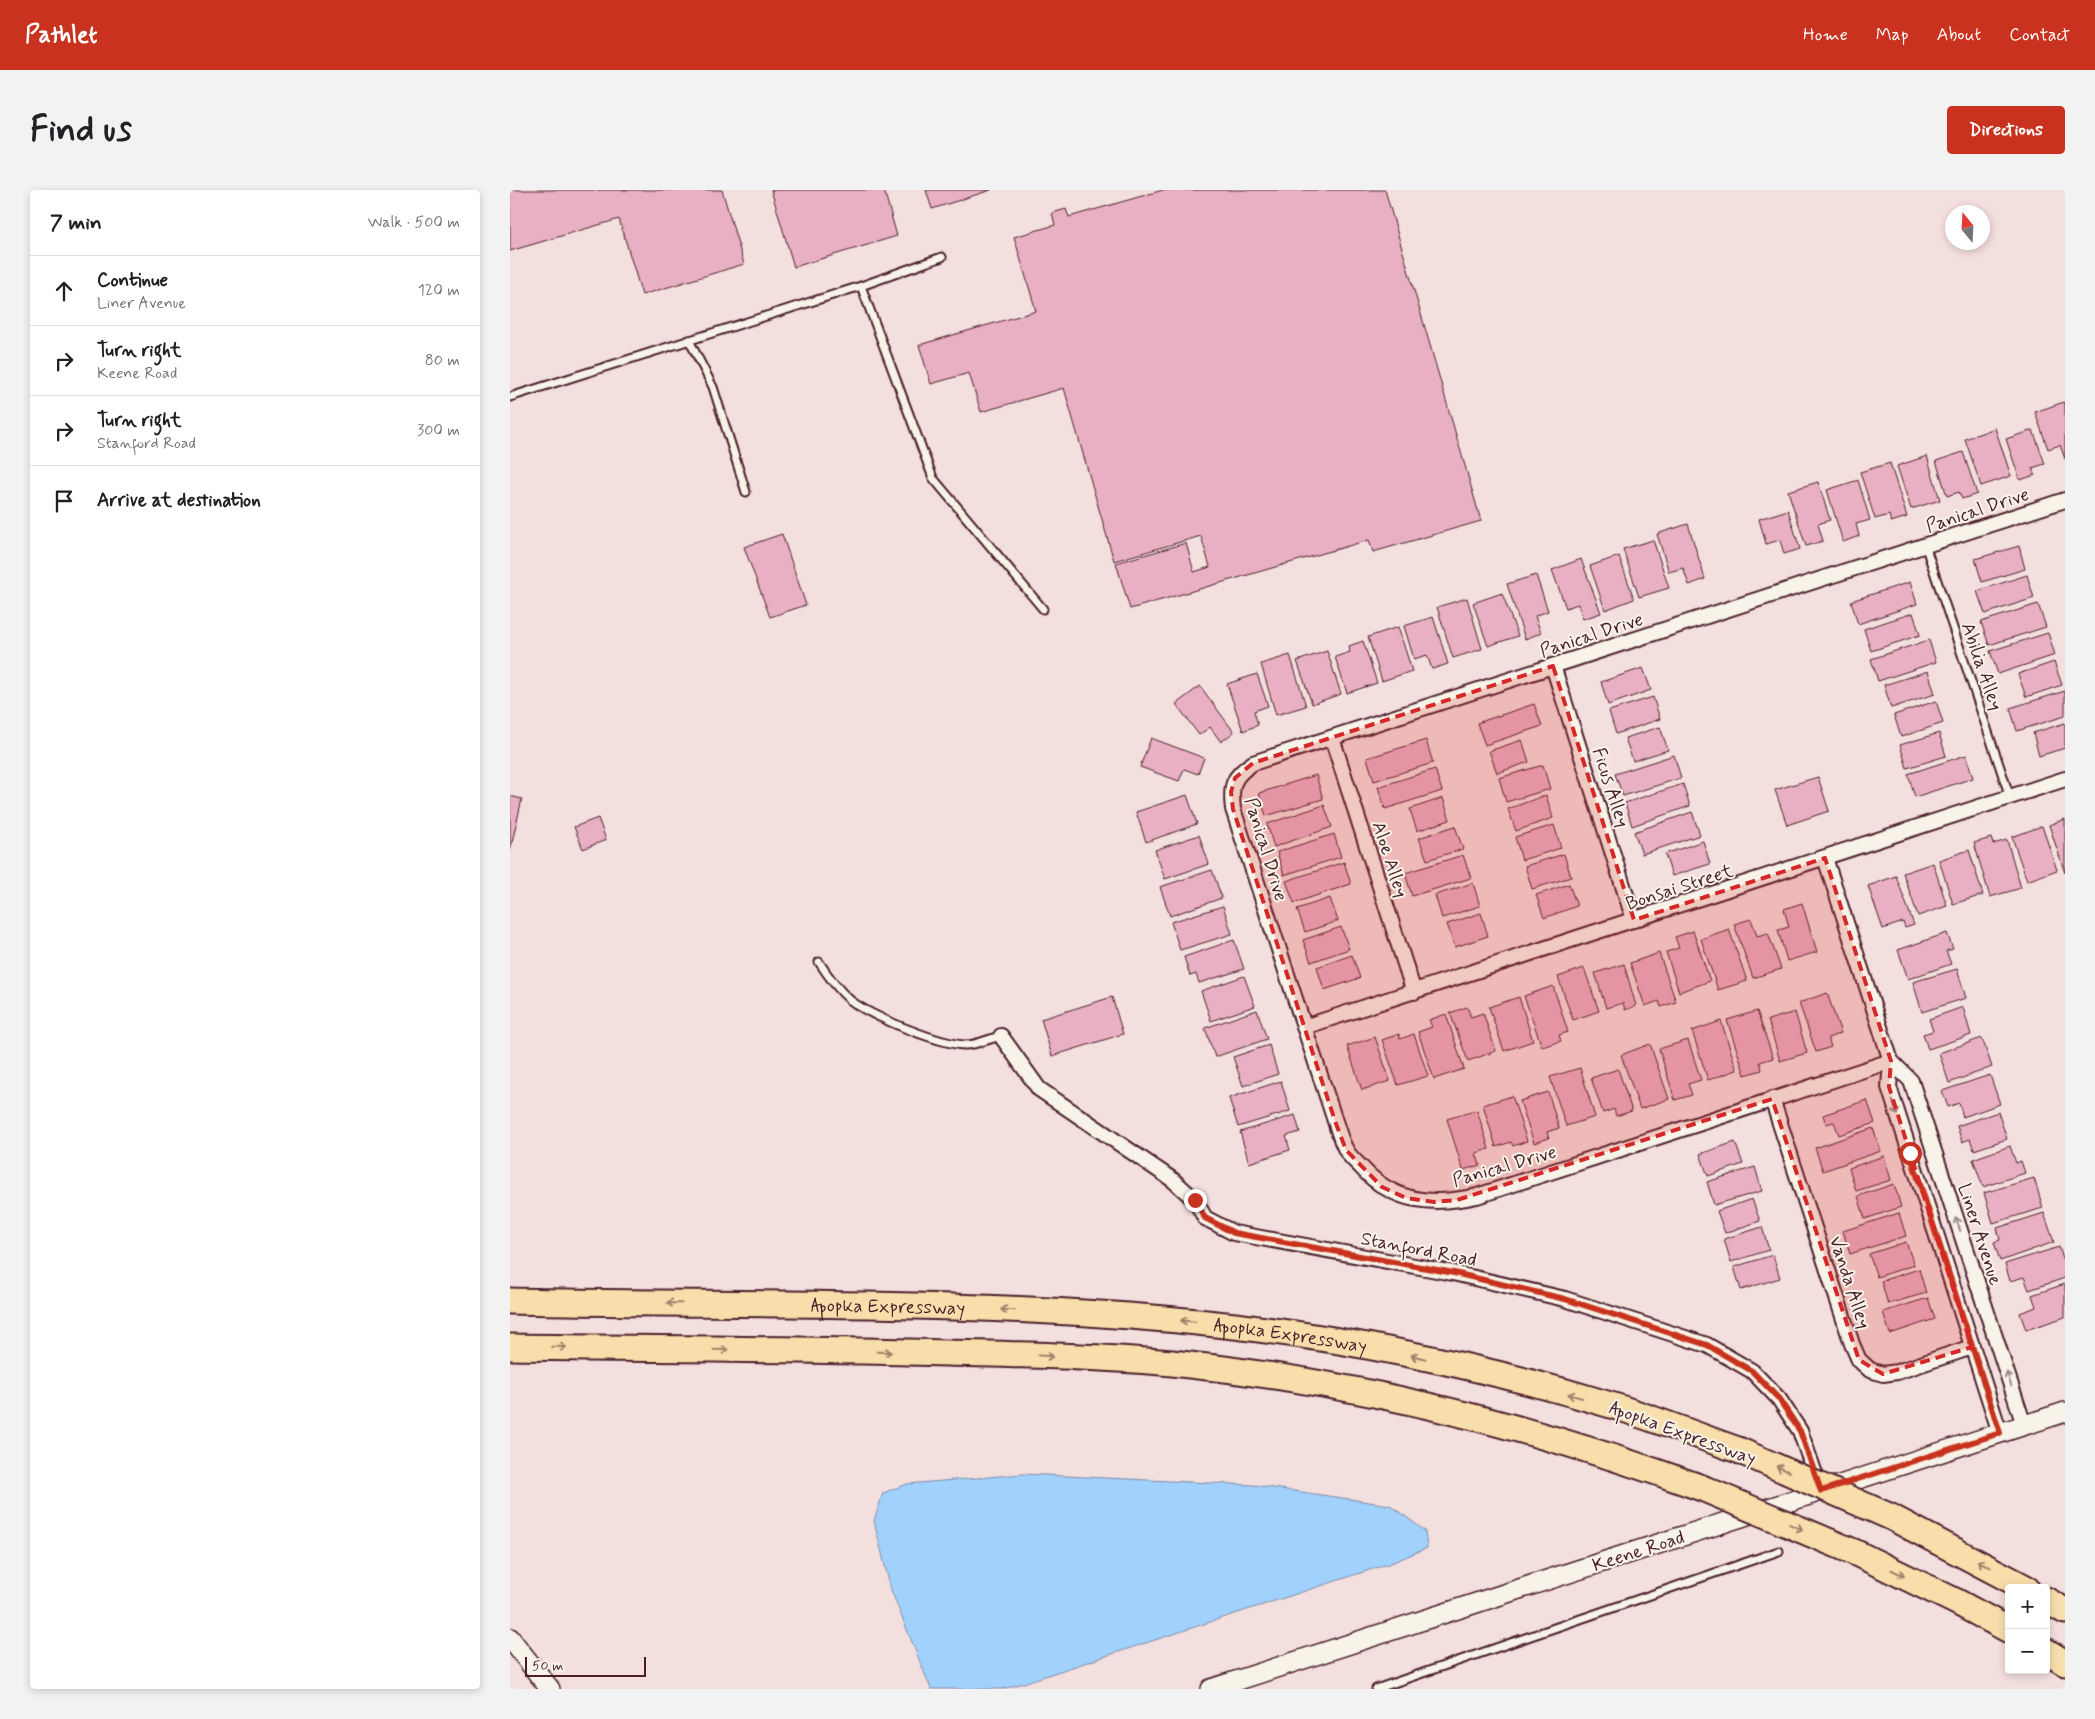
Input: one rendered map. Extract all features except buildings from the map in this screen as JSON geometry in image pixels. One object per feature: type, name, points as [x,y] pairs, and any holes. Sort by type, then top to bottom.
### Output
[{"type":"highway","name":"Apopka Expressway","points":[[510,1301],[922,1307],[1084,1312],[1200,1322],[1297,1335],[1409,1355],[1510,1378],[1613,1406],[1738,1450],[1892,1517],[2018,1584]]},
{"type":"highway","points":[[510,1347],[898,1352],[1036,1356],[1171,1363],[1290,1379],[1424,1405],[1529,1432],[1629,1461],[1702,1488],[1854,1552],[1957,1602],[2007,1629]]},
{"type":"highway","points":[[2050,1602],[2065,1611]]},
{"type":"highway","points":[[2050,1654],[2065,1663]]},
{"type":"main road","name":"Keene Road","points":[[1217,1688],[2065,1412]]},
{"type":"main road","points":[[510,1638],[549,1688]]},
{"type":"street","name":"Panical Drive","points":[[1892,1060],[1477,1196],[1434,1202],[1406,1198],[1382,1187],[1346,1150],[1233,809],[1231,792],[1236,778],[1253,763],[2065,500]]},
{"type":"street","name":"Ficus Alley","points":[[1552,666],[1634,920]]},
{"type":"street","name":"Aloe Alley","points":[[1332,738],[1414,992]]},
{"type":"street","name":"Bonsai Street","points":[[1304,1027],[2065,779]]},
{"type":"street","name":"Liner Avenue","points":[[1826,858],[1892,1060],[1911,1081],[2024,1425]]},
{"type":"street","name":"Stanford Road","points":[[1001,1036],[1039,1089],[1173,1180],[1195,1200],[1205,1218],[1234,1233],[1454,1273],[1565,1299],[1707,1345],[1752,1371],[1779,1399],[1800,1431],[1821,1491]]},
{"type":"street","name":"Liner Avenue","points":[[1892,1060],[1888,1087],[2000,1433]]},
{"type":"street","name":"Vanda Alley","points":[[1772,1099],[1852,1344],[1859,1360],[1870,1370],[1883,1374],[1897,1372],[1972,1347]]},
{"type":"lane","points":[[510,397],[861,286],[942,257]]},
{"type":"lane","points":[[861,286],[933,478],[1043,609]]},
{"type":"lane","points":[[689,340],[713,388],[746,492]]},
{"type":"lane","name":"Abilia Alley","points":[[1925,545],[2010,797]]},
{"type":"lane","points":[[819,962],[834,986],[852,1001],[893,1023],[919,1033],[965,1045],[1001,1036]]},
{"type":"lane","points":[[1376,1689],[1779,1551]]},
{"type":"highlighted area","points":[[1553,666],[1634,920],[1825,858],[1891,1061],[1889,1087],[1972,1347],[1883,1374],[1859,1360],[1772,1099],[1457,1200],[1434,1202],[1406,1198],[1382,1187],[1346,1150],[1335,1121],[1233,809],[1231,792],[1235,778],[1253,763]]},
{"type":"water","points":[[1023,1474],[1253,1485],[1390,1505],[1425,1531],[1427,1548],[1391,1563],[1003,1689],[931,1689],[891,1590],[874,1521],[883,1493],[907,1484]]},
{"type":"route","points":[[1195,1200],[1205,1218],[1234,1233],[1454,1273],[1565,1299],[1707,1345],[1752,1371],[1779,1399],[1800,1431],[1821,1491],[2000,1433],[1910,1153]]}]
